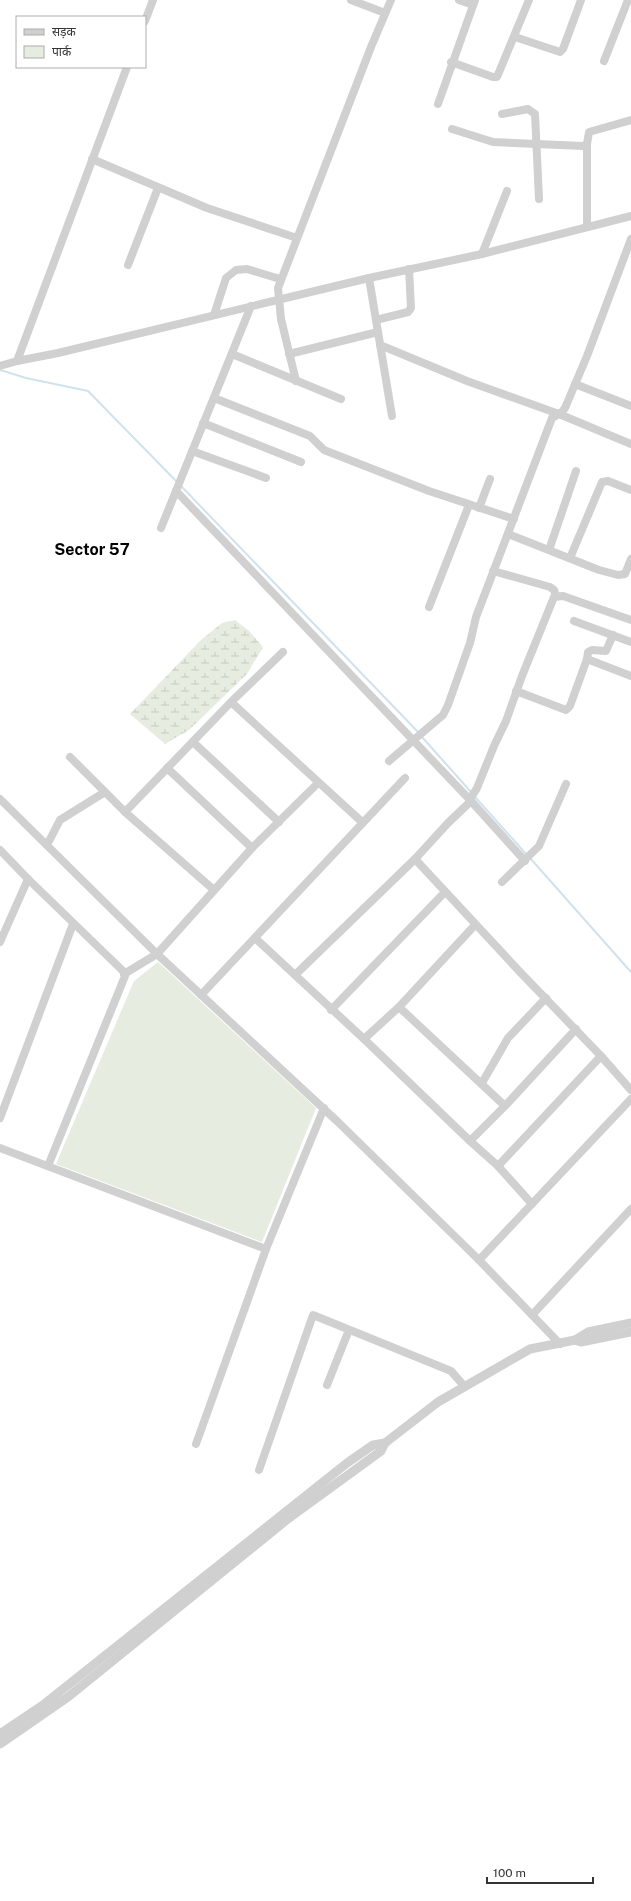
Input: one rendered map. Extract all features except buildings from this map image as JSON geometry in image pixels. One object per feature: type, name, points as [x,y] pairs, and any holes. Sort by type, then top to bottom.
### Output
[{"type":"street","points":[[146,18],[153,0]]},
{"type":"street","points":[[350,0],[384,13]]},
{"type":"street","points":[[296,381],[278,300],[280,279],[384,13],[391,0]]},
{"type":"street","points":[[438,104],[450,71],[451,62],[474,2],[459,0]]},
{"type":"street","points":[[451,62],[495,78],[499,76],[529,0]]},
{"type":"street","points":[[514,37],[560,52],[563,49],[582,0]]},
{"type":"street","points":[[604,61],[628,0]]},
{"type":"street","points":[[17,361],[127,68]]},
{"type":"street","points":[[502,114],[528,109],[533,112],[536,118],[539,199]]},
{"type":"street","points":[[587,227],[587,144],[589,132],[631,120]]},
{"type":"street","points":[[452,129],[493,142],[583,146],[587,144]]},
{"type":"street","points":[[92,159],[207,208],[297,238]]},
{"type":"street","points":[[128,265],[158,188]]},
{"type":"street","points":[[482,254],[507,191]]},
{"type":"street","points":[[0,366],[369,278],[482,254],[631,216]]},
{"type":"street","points":[[389,761],[443,715],[448,705],[470,643],[476,617],[552,418],[565,408],[631,239]]},
{"type":"street","points":[[214,315],[226,278],[236,270],[247,269],[280,279]]},
{"type":"street","points":[[376,320],[410,310],[412,304],[409,269]]},
{"type":"street","points":[[369,278],[392,416]]},
{"type":"street","points":[[161,528],[251,306]]},
{"type":"street","points":[[289,354],[378,332]]},
{"type":"street","points":[[380,345],[494,392],[559,414],[631,444]]},
{"type":"street","points":[[232,354],[341,399]]},
{"type":"street","points":[[575,384],[631,406]]},
{"type":"street","points":[[214,398],[310,436],[324,450],[470,505],[514,519]]},
{"type":"street","points":[[204,423],[301,462]]},
{"type":"street","points":[[192,451],[266,478]]},
{"type":"street","points":[[549,550],[576,471]]},
{"type":"street","points":[[479,508],[490,479]]},
{"type":"street","points":[[570,558],[602,482],[608,481],[631,490]]},
{"type":"street","points":[[179,486],[472,797],[526,860]]},
{"type":"street","points":[[429,607],[470,505]]},
{"type":"street","points":[[508,534],[599,570],[621,576],[625,574],[631,559]]},
{"type":"street","points":[[493,571],[550,587],[554,590],[556,596]]},
{"type":"street","points":[[556,596],[567,597],[631,620]]},
{"type":"street","points":[[295,975],[415,859],[472,797],[506,722],[516,691],[549,605],[556,596]]},
{"type":"street","points":[[574,621],[631,642]]},
{"type":"street","points":[[516,691],[566,710],[570,706],[587,659],[588,652],[606,651],[613,635]]},
{"type":"street","points":[[125,812],[231,702],[283,652]]},
{"type":"street","points":[[587,659],[631,676]]},
{"type":"street","points":[[231,702],[362,822]]},
{"type":"street","points":[[193,742],[278,822]]},
{"type":"street","points":[[70,757],[125,812],[214,890]]},
{"type":"street","points":[[167,768],[252,848]]},
{"type":"street","points":[[201,995],[405,778]]},
{"type":"street","points":[[124,974],[157,954],[252,848],[318,783]]},
{"type":"street","points":[[502,882],[534,853],[545,837],[566,784]]},
{"type":"street","points":[[47,845],[60,820],[105,792]]},
{"type":"street","points":[[0,799],[157,954],[324,1108],[478,1260],[560,1344]]},
{"type":"street","points":[[0,850],[124,974],[124,980],[112,1012],[48,1166]]},
{"type":"street","points":[[415,859],[475,925],[576,1029],[631,1090]]},
{"type":"street","points":[[0,942],[28,879]]},
{"type":"street","points":[[331,1010],[445,892]]},
{"type":"street","points":[[0,1118],[73,924]]},
{"type":"street","points":[[364,1039],[399,1007],[475,925]]},
{"type":"street","points":[[255,938],[498,1166],[532,1204]]},
{"type":"street","points":[[482,1083],[508,1038],[546,998]]},
{"type":"street","points":[[399,1007],[505,1106]]},
{"type":"street","points":[[470,1141],[505,1106],[576,1029]]},
{"type":"street","points":[[498,1166],[601,1056]]},
{"type":"street","points":[[478,1260],[631,1099]]},
{"type":"street","points":[[196,1444],[266,1250],[324,1108]]},
{"type":"street","points":[[0,1148],[266,1250]]},
{"type":"street","points":[[532,1315],[631,1209]]},
{"type":"street","points":[[259,1470],[313,1315],[451,1371],[465,1387]]},
{"type":"street","points":[[0,1744],[68,1697],[296,1513],[380,1451],[385,1443],[438,1402],[530,1349],[560,1344],[575,1340],[588,1332],[631,1323]]},
{"type":"street","points":[[327,1386],[349,1330]]},
{"type":"street","points":[[575,1340],[581,1342],[631,1332]]},
{"type":"street","points":[[0,1734],[43,1705],[347,1463],[373,1445],[385,1443]]},
{"type":"green space","points":[[235,620],[249,631],[263,647],[247,674],[189,730],[165,744],[130,714],[201,640],[222,623]]},
{"type":"green space","points":[[158,962],[316,1108],[262,1242],[56,1164],[134,981]]},
{"type":"waterway","points":[[0,370],[26,378],[88,391],[178,483]]},
{"type":"waterway","points":[[181,486],[419,733]]},
{"type":"waterway","points":[[422,737],[471,792]]},
{"type":"waterway","points":[[475,797],[527,855]]},
{"type":"waterway","points":[[530,858],[631,972]]},
{"type":"district","name":"Sector 57","points":[[92,549]]}]
